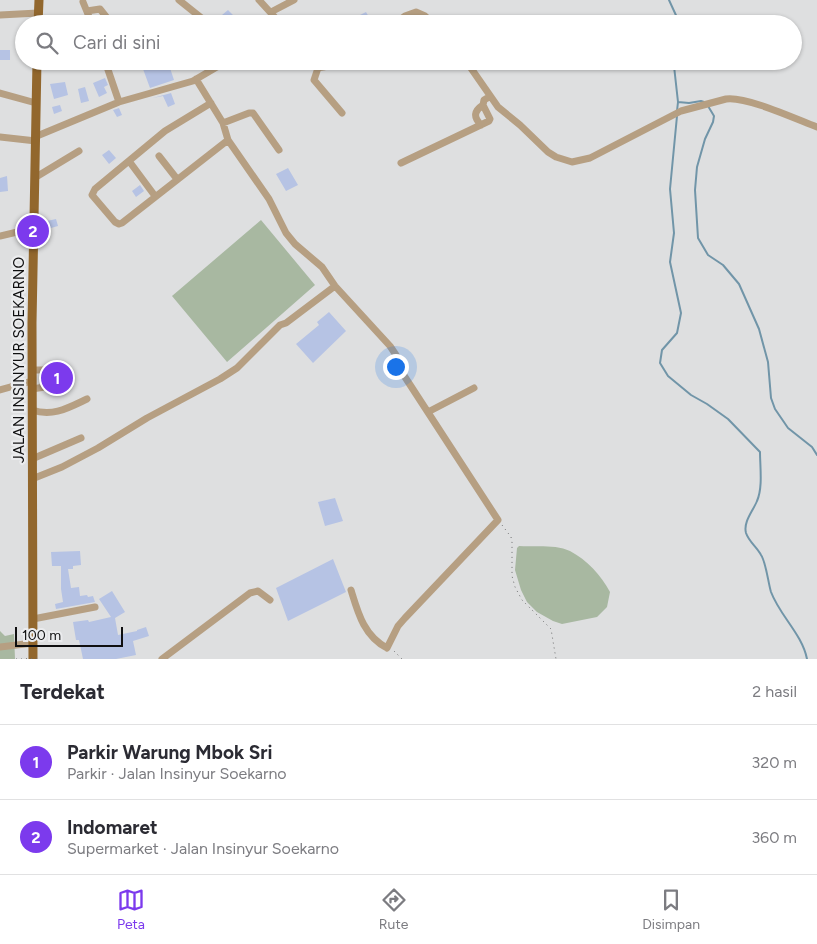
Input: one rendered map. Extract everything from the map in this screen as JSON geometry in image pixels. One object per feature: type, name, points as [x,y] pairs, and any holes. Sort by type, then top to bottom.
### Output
[{"type":"main road","points":[[38,13],[39,0]]},
{"type":"main road","name":"JALAN INSINYUR SOEKARNO","points":[[36,658],[33,643],[32,370],[37,70]]},
{"type":"street","points":[[178,0],[197,15]]},
{"type":"street","points":[[259,0],[274,15]]},
{"type":"street","points":[[271,12],[294,0]]},
{"type":"street","points":[[83,2],[89,15]]},
{"type":"street","points":[[87,11],[100,9],[105,15]]},
{"type":"street","points":[[408,15],[416,12],[423,15]]},
{"type":"street","points":[[0,15],[38,13]]},
{"type":"street","points":[[108,70],[118,102]]},
{"type":"street","points":[[0,137],[37,138],[118,102],[196,79],[212,70]]},
{"type":"street","points":[[317,70],[314,80],[342,113]]},
{"type":"street","points":[[472,70],[489,97],[498,107],[515,120],[548,152],[572,162],[590,158],[681,111],[730,98],[750,102],[817,127]]},
{"type":"street","points":[[196,79],[223,123],[228,140],[269,199],[286,233],[295,244],[322,267],[335,286],[396,355],[402,374],[498,520],[398,626],[387,648],[376,642],[366,630],[359,616],[351,590]]},
{"type":"street","points":[[0,93],[36,103]]},
{"type":"street","points":[[481,125],[476,120],[476,111],[483,105],[484,100],[489,97]]},
{"type":"street","points":[[212,103],[165,131],[96,188],[92,194],[115,222],[119,224],[228,140]]},
{"type":"street","points":[[401,163],[489,121],[490,119],[483,105]]},
{"type":"street","points":[[223,123],[253,113],[279,150]]},
{"type":"street","points":[[36,177],[80,151]]},
{"type":"street","points":[[159,156],[176,179]]},
{"type":"street","points":[[129,161],[155,196]]},
{"type":"street","points":[[0,236],[34,228]]},
{"type":"street","points":[[32,479],[62,467],[98,448],[146,418],[237,368],[280,325],[286,323],[335,286]]},
{"type":"street","points":[[0,390],[32,385],[64,384],[68,379],[64,371],[60,370],[32,370]]},
{"type":"street","points":[[428,412],[474,388]]},
{"type":"street","points":[[32,410],[43,413],[58,412],[87,399]]},
{"type":"street","points":[[32,459],[81,438]]},
{"type":"street","points":[[162,659],[250,593],[258,591],[270,600]]},
{"type":"street","points":[[33,619],[95,607]]},
{"type":"street","points":[[0,646],[33,643]]},
{"type":"path","points":[[498,520],[511,537],[514,587],[522,600],[551,629],[556,659]]},
{"type":"path","points":[[387,648],[392,649],[402,659]]},
{"type":"path","points":[[16,659],[36,658]]},
{"type":"green space","points":[[261,220],[315,285],[227,362],[172,296]]},
{"type":"green space","points":[[519,546],[558,547],[570,551],[582,559],[593,568],[610,592],[607,607],[597,617],[562,624],[537,612],[527,602],[515,570],[517,548]]},
{"type":"green space","points":[[0,631],[5,636],[14,634],[15,659],[0,659]]},
{"type":"building","points":[[228,10],[233,15],[222,15]]},
{"type":"building","points":[[0,50],[10,50],[10,60],[0,60]]},
{"type":"building","points":[[143,70],[171,70],[174,80],[150,88]]},
{"type":"building","points":[[105,78],[108,85],[104,87],[107,93],[99,97],[93,83]]},
{"type":"building","points":[[65,82],[68,95],[54,99],[50,84]]},
{"type":"building","points":[[85,87],[89,101],[81,103],[78,89]]},
{"type":"building","points":[[171,93],[175,104],[168,107],[163,96],[153,98]]},
{"type":"building","points":[[60,105],[62,111],[54,114],[52,107]]},
{"type":"building","points":[[119,108],[122,115],[117,117],[113,110]]},
{"type":"building","points":[[109,150],[116,158],[109,164],[102,155]]},
{"type":"building","points":[[288,168],[298,185],[286,191],[276,174]]},
{"type":"building","points":[[7,176],[8,191],[0,192],[0,178]]},
{"type":"building","points":[[140,185],[144,191],[136,197],[132,191]]},
{"type":"building","points":[[56,219],[58,226],[44,230],[42,222]]},
{"type":"building","points":[[329,312],[346,331],[313,363],[296,344],[319,325],[317,322]]},
{"type":"building","points":[[335,498],[343,521],[325,526],[318,502]]},
{"type":"building","points":[[80,551],[81,565],[68,569],[71,588],[79,587],[80,596],[93,596],[95,602],[56,609],[55,604],[63,602],[61,566],[52,566],[51,552]]},
{"type":"building","points":[[333,559],[346,592],[288,621],[276,588]]},
{"type":"building","points":[[112,591],[125,612],[115,618],[118,635],[146,627],[149,636],[133,641],[136,655],[116,659],[83,659],[79,640],[76,640],[73,622],[88,620],[89,622],[111,617],[99,599]]},
{"type":"waterway","points":[[669,0],[676,15]]},
{"type":"waterway","points":[[674,70],[678,102],[677,111]]},
{"type":"waterway","points":[[678,102],[704,102]]},
{"type":"waterway","points":[[708,106],[714,116],[697,167],[695,190],[698,238],[708,255],[723,265],[739,284],[759,329],[768,362],[771,398],[775,409],[788,428],[812,447],[817,455]]},
{"type":"waterway","points":[[677,116],[670,189],[674,233],[670,262],[681,313],[677,333],[662,350],[660,363],[668,376],[691,395],[728,419],[760,452],[760,490],[745,529],[749,539],[763,558],[775,601],[801,641],[807,659]]},
{"type":"place","name":"Indomaret","points":[[33,231]]},
{"type":"place","name":"Parkir Warung Mbok Sri","points":[[57,378]]}]
